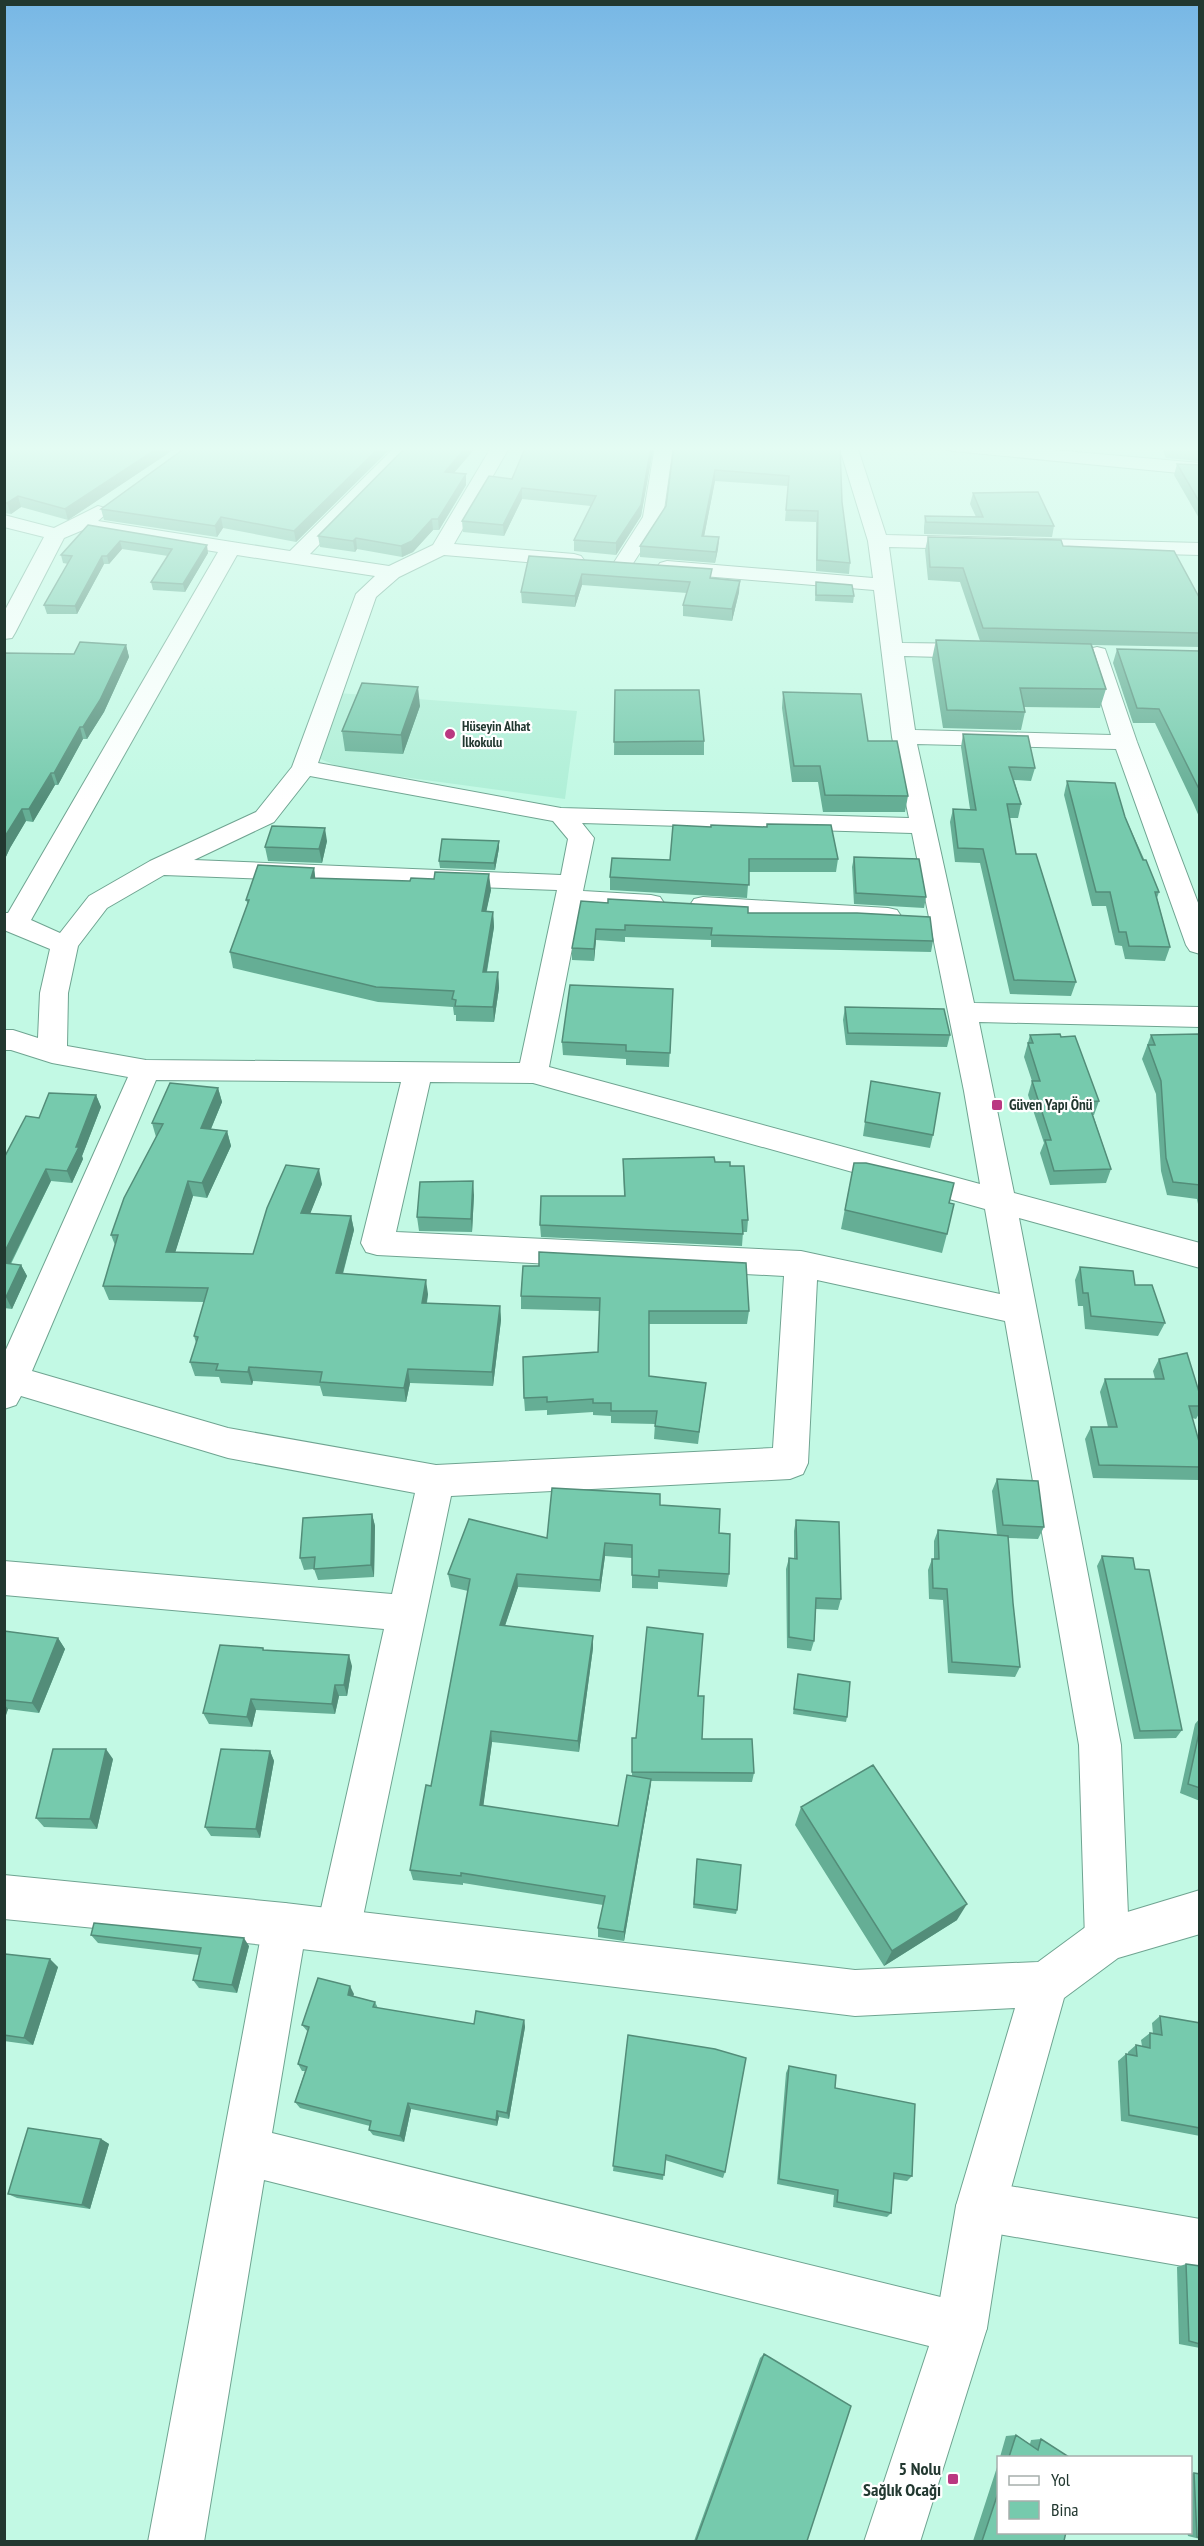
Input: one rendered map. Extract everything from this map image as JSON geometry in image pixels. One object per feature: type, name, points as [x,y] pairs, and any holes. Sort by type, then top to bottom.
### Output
[{"type":"street","points":[[4,633],[40,565]]},
{"type":"street","points":[[64,945],[10,922],[221,565]]},
{"type":"street","points":[[346,565],[392,573]]},
{"type":"street","points":[[52,1053],[54,993],[64,945],[98,902],[159,867],[265,817],[304,768],[366,594],[392,573],[409,565]]},
{"type":"street","points":[[633,565],[883,585]]},
{"type":"street","points":[[881,565],[894,649],[904,737],[924,826],[923,917],[962,1012],[1100,1745],[1107,1939]]},
{"type":"street","points":[[894,649],[1002,652]]},
{"type":"street","points":[[1073,654],[1120,655]]},
{"type":"street","points":[[1097,654],[1125,742],[1200,945]]},
{"type":"street","points":[[904,737],[1125,742]]},
{"type":"street","points":[[304,768],[561,815],[924,826]]},
{"type":"street","points":[[533,1073],[581,838],[561,815]]},
{"type":"street","points":[[159,867],[571,891],[923,917]]},
{"type":"street","points":[[962,1012],[1200,1017]]},
{"type":"street","points":[[4,1040],[13,1040],[52,1053],[146,1070],[533,1073],[1200,1257]]},
{"type":"street","points":[[146,1070],[7,1384],[228,1443],[436,1480],[790,1463],[801,1264]]},
{"type":"street","points":[[418,1072],[377,1243],[801,1264],[1019,1311]]},
{"type":"street","points":[[338,1931],[436,1480]]},
{"type":"street","points":[[4,1578],[408,1613]]},
{"type":"street","points":[[4,1897],[285,1925],[855,1993],[1045,1984],[1107,1939],[1200,1912]]},
{"type":"street","points":[[176,2541],[285,1925]]},
{"type":"street","points":[[892,2541],[961,2328],[981,2206],[1045,1984]]},
{"type":"street","points":[[245,2151],[961,2328]]},
{"type":"street","points":[[981,2206],[1200,2244]]},
{"type":"shaded area","name":"Hüseyin Alhat İlkokulu","points":[[338,693],[577,711],[565,799],[344,769],[318,758]]},
{"type":"building","points":[[67,565],[97,565],[75,606],[44,605]]},
{"type":"building","points":[[162,565],[195,565],[183,584],[151,582]]},
{"type":"building","points":[[527,565],[653,565],[712,569],[710,578],[740,581],[732,609],[683,605],[690,582],[582,574],[575,596],[521,592]]},
{"type":"building","points":[[930,565],[1181,565],[1200,599],[1200,633],[983,628],[963,568],[930,567]]},
{"type":"building","points":[[816,582],[852,585],[854,596],[816,595]]},
{"type":"building","points":[[936,640],[1091,644],[1106,689],[1020,688],[1025,712],[947,710]]},
{"type":"building","points":[[80,642],[126,645],[100,700],[83,727],[80,727],[54,773],[51,773],[29,809],[22,809],[4,838],[4,653],[74,654]]},
{"type":"building","points":[[1117,649],[1200,651],[1200,791],[1159,709],[1137,708]]},
{"type":"building","points":[[362,683],[418,687],[401,735],[342,731]]},
{"type":"building","points":[[615,690],[699,690],[704,741],[614,742]]},
{"type":"building","points":[[783,692],[861,694],[868,741],[897,741],[908,796],[825,795],[820,766],[794,766]]},
{"type":"building","points":[[963,734],[1028,736],[1035,768],[1009,767],[1021,804],[1007,804],[1016,854],[1036,854],[1076,982],[1014,980],[983,849],[958,848],[953,809],[976,810]]},
{"type":"building","points":[[1067,781],[1115,783],[1125,817],[1159,892],[1155,892],[1170,947],[1129,946],[1126,932],[1119,932],[1110,892],[1096,892]]},
{"type":"building","points":[[767,824],[831,825],[838,859],[749,859],[749,885],[610,877],[612,858],[670,860],[673,825],[767,827]]},
{"type":"building","points":[[272,826],[325,828],[319,849],[265,847]]},
{"type":"building","points":[[442,839],[499,841],[494,863],[439,861]]},
{"type":"building","points":[[854,857],[919,859],[926,897],[856,893]]},
{"type":"building","points":[[258,865],[314,868],[311,878],[410,881],[411,878],[434,879],[435,872],[489,874],[482,911],[493,912],[483,972],[498,972],[493,1007],[455,1006],[456,1000],[452,999],[454,991],[376,987],[230,952],[249,900],[246,900]]},
{"type":"building","points":[[608,899],[748,907],[748,913],[857,913],[930,917],[933,941],[711,935],[712,928],[625,925],[625,930],[596,929],[594,949],[572,948],[581,901],[608,903]]},
{"type":"building","points":[[570,985],[673,989],[670,1053],[626,1051],[626,1045],[562,1042]]},
{"type":"building","points":[[845,1007],[944,1009],[950,1035],[848,1033]]},
{"type":"building","points":[[1060,1034],[1061,1037],[1075,1036],[1099,1101],[1088,1102],[1111,1169],[1054,1171],[1045,1140],[1051,1140],[1032,1081],[1040,1081],[1028,1043],[1033,1043],[1030,1035]]},
{"type":"building","points":[[1198,1034],[1200,1038],[1200,1185],[1173,1182],[1166,1158],[1161,1081],[1148,1045],[1155,1045],[1151,1035]]},
{"type":"building","points":[[871,1081],[940,1093],[933,1135],[865,1122]]},
{"type":"building","points":[[170,1083],[218,1088],[201,1128],[227,1131],[202,1183],[188,1181],[166,1252],[253,1254],[267,1208],[286,1165],[319,1169],[301,1213],[351,1216],[336,1273],[426,1280],[422,1303],[500,1306],[492,1372],[408,1369],[404,1388],[320,1382],[322,1372],[249,1367],[248,1372],[216,1370],[218,1364],[190,1362],[198,1337],[194,1336],[208,1288],[103,1286],[118,1235],[111,1235],[124,1198],[163,1124],[152,1123]]},
{"type":"building","points":[[49,1093],[96,1095],[76,1147],[79,1147],[67,1171],[46,1169],[4,1253],[4,1158],[26,1116],[39,1118]]},
{"type":"building","points":[[714,1157],[715,1162],[730,1162],[730,1166],[744,1166],[748,1220],[742,1220],[743,1234],[540,1225],[541,1196],[625,1196],[623,1159]]},
{"type":"building","points":[[854,1163],[866,1163],[954,1183],[949,1203],[954,1204],[947,1234],[845,1210]]},
{"type":"building","points":[[473,1181],[471,1219],[417,1217],[420,1182]]},
{"type":"building","points":[[539,1252],[746,1263],[749,1311],[649,1311],[649,1376],[706,1383],[699,1432],[655,1426],[657,1411],[611,1411],[611,1403],[593,1403],[593,1399],[547,1402],[547,1397],[524,1398],[523,1357],[598,1352],[600,1298],[521,1296],[523,1266],[539,1266]]},
{"type":"building","points":[[4,1263],[21,1265],[6,1297],[4,1297]]},
{"type":"building","points":[[1080,1267],[1133,1271],[1135,1285],[1152,1285],[1165,1323],[1091,1316],[1088,1293],[1083,1293]]},
{"type":"building","points":[[1187,1353],[1200,1395],[1200,1406],[1189,1406],[1200,1445],[1200,1467],[1099,1465],[1091,1427],[1117,1427],[1105,1379],[1164,1379],[1159,1359]]},
{"type":"building","points":[[997,1479],[1038,1481],[1044,1527],[1003,1525]]},
{"type":"building","points":[[552,1488],[660,1494],[660,1505],[720,1509],[719,1533],[730,1534],[729,1574],[659,1570],[659,1577],[632,1575],[632,1545],[605,1543],[600,1580],[517,1574],[500,1625],[593,1636],[578,1741],[491,1731],[480,1805],[618,1826],[627,1775],[651,1779],[624,1932],[598,1928],[605,1896],[461,1873],[461,1876],[410,1870],[426,1785],[431,1786],[470,1579],[448,1574],[469,1519],[547,1538]]},
{"type":"building","points":[[372,1514],[371,1565],[314,1569],[315,1557],[300,1558],[303,1518]]},
{"type":"building","points":[[796,1520],[839,1522],[841,1599],[816,1598],[814,1641],[789,1637],[789,1558],[797,1559]]},
{"type":"building","points":[[938,1530],[1008,1536],[1020,1667],[952,1662],[947,1589],[933,1588],[932,1559],[939,1559]]},
{"type":"building","points":[[1102,1556],[1133,1558],[1135,1569],[1149,1570],[1182,1730],[1140,1731]]},
{"type":"building","points":[[647,1627],[703,1634],[698,1696],[704,1696],[702,1739],[752,1739],[754,1773],[632,1772],[632,1738],[636,1738]]},
{"type":"building","points":[[4,1631],[58,1638],[32,1703],[4,1700]]},
{"type":"building","points":[[220,1645],[349,1655],[344,1685],[335,1685],[332,1704],[251,1699],[247,1717],[203,1713]]},
{"type":"building","points":[[798,1674],[850,1682],[847,1717],[794,1709]]},
{"type":"building","points":[[1200,1728],[1200,1788],[1188,1784]]},
{"type":"building","points":[[53,1749],[106,1749],[90,1819],[36,1818]]},
{"type":"building","points":[[221,1749],[270,1751],[256,1829],[205,1827]]},
{"type":"building","points":[[873,1765],[967,1904],[892,1951],[801,1807]]},
{"type":"building","points":[[697,1859],[741,1865],[737,1910],[694,1904]]},
{"type":"building","points":[[94,1923],[244,1938],[232,1985],[193,1980],[201,1948],[91,1935]]},
{"type":"building","points":[[5,1954],[50,1959],[24,2038],[4,2035]]},
{"type":"building","points":[[318,1978],[350,1986],[348,1995],[375,2002],[373,2007],[474,2024],[476,2011],[524,2020],[507,2113],[497,2111],[496,2120],[408,2103],[400,2136],[369,2130],[371,2121],[295,2102],[307,2067],[298,2064],[309,2027],[302,2025]]},
{"type":"building","points":[[1160,2016],[1200,2023],[1200,2128],[1129,2115],[1126,2054],[1137,2056],[1136,2045],[1150,2048],[1150,2033],[1162,2035]]},
{"type":"building","points":[[628,2035],[715,2049],[746,2058],[725,2172],[666,2155],[664,2175],[613,2166]]},
{"type":"building","points":[[789,2066],[836,2075],[835,2088],[915,2104],[912,2176],[894,2173],[891,2213],[837,2202],[838,2190],[779,2179]]},
{"type":"building","points":[[28,2128],[101,2139],[82,2205],[8,2194]]},
{"type":"building","points":[[1186,2264],[1200,2266],[1200,2344],[1189,2341]]},
{"type":"building","points":[[764,2354],[851,2406],[807,2541],[696,2541]]},
{"type":"building","points":[[1016,2435],[1038,2450],[1041,2439],[1067,2456],[1009,2456]]},
{"type":"building","points":[[1194,2473],[1200,2474],[1200,2538],[1197,2537]]},
{"type":"building","points":[[997,2496],[997,2534],[1066,2534],[1064,2541],[982,2541]]},
{"type":"place","name":"Hüseyin Alhat İlkokulu","points":[[450,734]]},
{"type":"place","name":"Güven Yapı Önü","points":[[997,1105]]},
{"type":"place","name":"5 Nolu Sağlık Ocağı","points":[[953,2479]]}]
